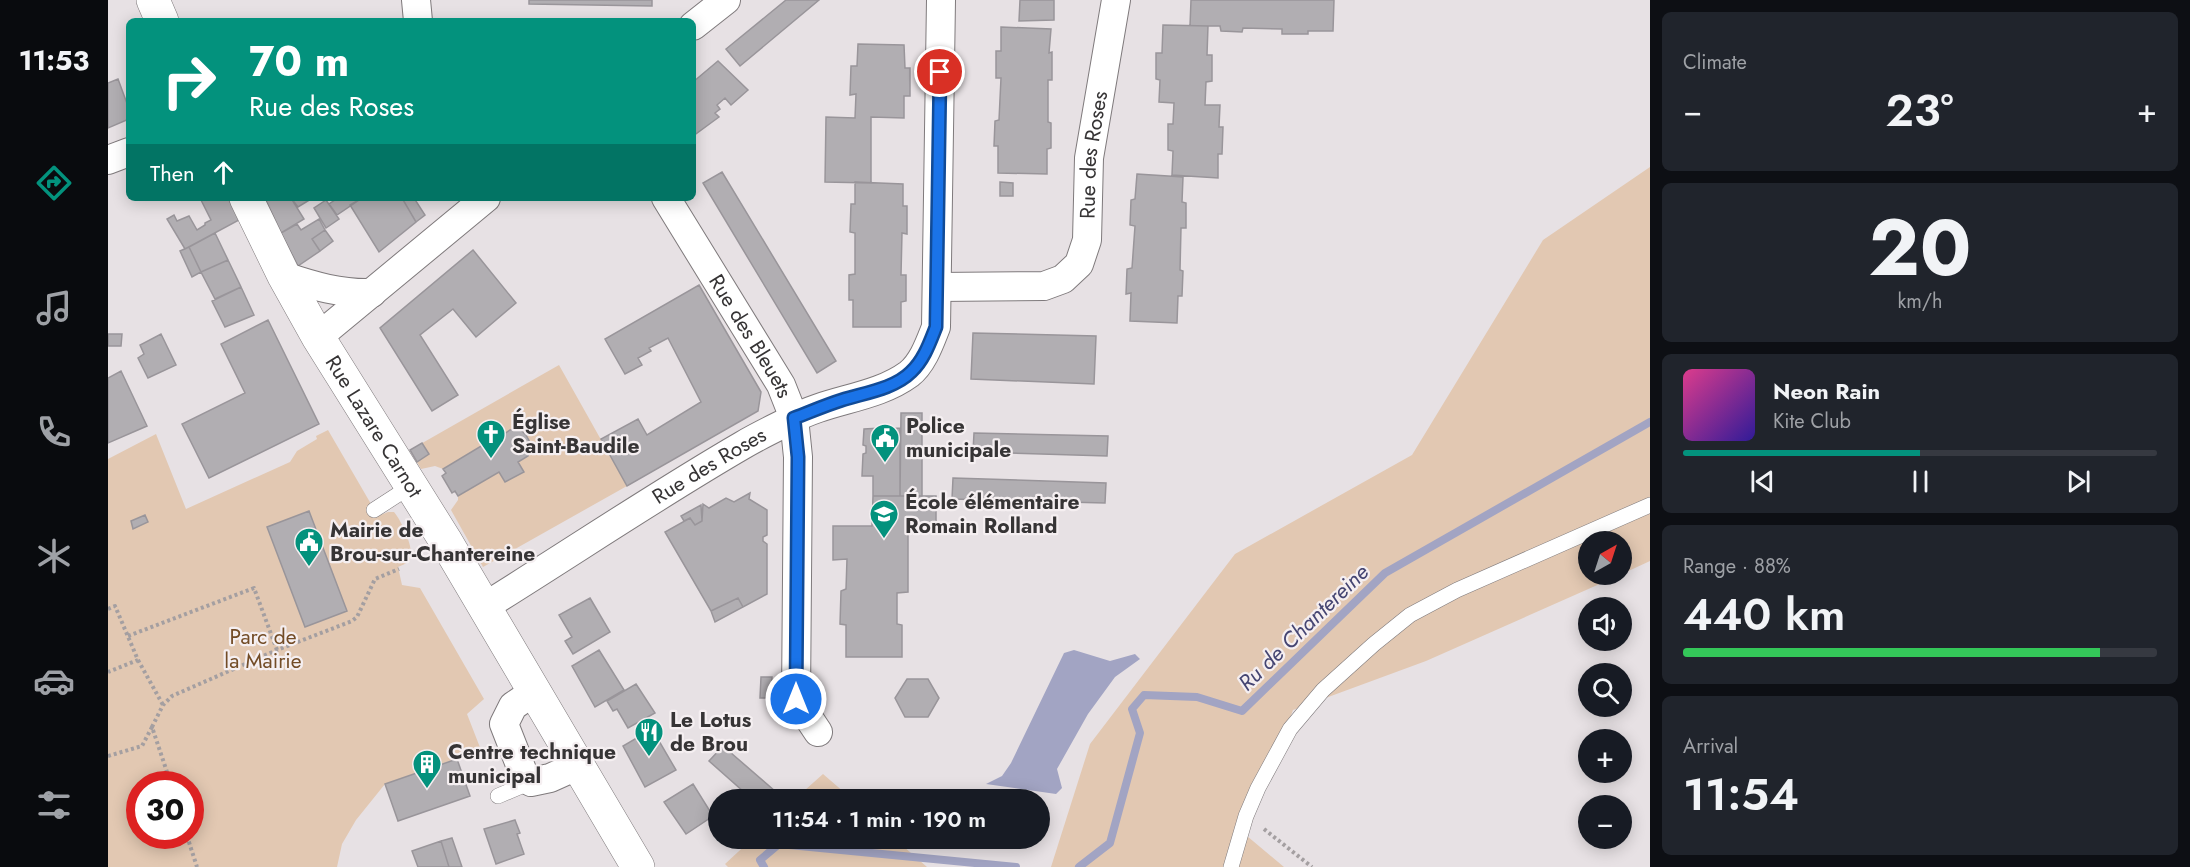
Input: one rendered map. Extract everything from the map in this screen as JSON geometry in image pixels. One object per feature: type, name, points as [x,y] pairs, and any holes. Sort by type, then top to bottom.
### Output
[{"type":"street","points":[[153,0],[161,18]]},
{"type":"street","points":[[416,0],[418,18]]},
{"type":"street","points":[[696,24],[726,0]]},
{"type":"street","points":[[937,287],[941,0]]},
{"type":"street","name":"Rue des Roses","points":[[484,607],[744,445],[794,418],[841,400],[866,394],[911,373],[924,355],[936,327],[937,287],[1044,286],[1063,279],[1079,264],[1088,240],[1089,158],[1116,0]]},
{"type":"street","points":[[108,160],[126,153]]},
{"type":"street","name":"Rue Lazare Carnot","points":[[247,201],[284,276],[318,337],[535,691],[638,867]]},
{"type":"street","points":[[318,337],[482,201]]},
{"type":"street","name":"Rue des Bleuets","points":[[668,201],[780,385],[794,418],[798,457],[796,699],[818,732]]},
{"type":"street","points":[[284,276],[320,288],[372,293]]},
{"type":"street","points":[[535,691],[513,706],[504,723],[524,775],[531,782],[550,778],[579,765]]},
{"type":"lane","points":[[374,510],[411,486]]},
{"type":"lane","points":[[1231,867],[1246,816],[1258,788],[1290,729],[1323,690],[1374,644],[1410,615],[1457,590],[1650,505]]},
{"type":"lane","points":[[498,796],[531,782]]},
{"type":"path","points":[[108,756],[142,746],[163,705],[172,696],[357,617],[375,579],[399,569]]},
{"type":"path","points":[[128,636],[254,588],[278,650]]},
{"type":"path","points":[[108,609],[116,606],[138,660],[163,705]]},
{"type":"path","points":[[108,672],[138,660]]},
{"type":"path","points":[[152,727],[167,771]]},
{"type":"path","points":[[1246,816],[1312,867]]},
{"type":"path","points":[[191,849],[197,867]]},
{"type":"green space","points":[[1650,167],[1650,561],[1632,569],[1632,531],[1578,531],[1578,585],[1597,585],[1426,661],[1293,710],[1247,836],[1284,867],[1051,867],[1090,744],[1235,554],[1412,455],[1543,240]]},
{"type":"green space","points":[[559,365],[627,486],[483,567],[451,510],[458,496],[499,472],[505,482],[523,472],[518,462],[528,456],[532,446],[526,435],[520,429],[510,430],[504,434],[497,424],[478,435],[483,445],[443,469],[435,466],[421,469],[410,450]]},
{"type":"green space","name":"Parc de la Mairie","points":[[328,430],[378,516],[394,512],[400,521],[411,549],[408,562],[398,567],[402,585],[420,588],[484,699],[467,714],[481,750],[385,784],[356,820],[342,844],[337,867],[108,867],[108,459],[156,434],[186,509],[290,462],[297,451],[317,439],[316,436]]},
{"type":"green space","points":[[823,774],[840,789],[806,789]]},
{"type":"green space","points":[[741,849],[906,849],[927,867],[728,867],[725,864]]},
{"type":"water","points":[[1074,650],[1110,661],[1135,654],[1140,659],[1115,677],[1088,714],[1057,769],[1062,788],[1056,794],[1050,793],[1050,789],[1021,789],[986,784],[1002,776],[1011,763],[1064,653]]},
{"type":"building","points":[[529,0],[652,0],[652,6],[529,4]]},
{"type":"building","points":[[786,0],[819,0],[740,66],[726,49]]},
{"type":"building","points":[[1020,0],[1054,0],[1054,20],[1019,21]]},
{"type":"building","points":[[1191,0],[1334,0],[1333,31],[1282,34],[1282,29],[1243,28],[1242,32],[1221,31],[1220,26],[1190,26]]},
{"type":"building","points":[[1163,25],[1208,26],[1207,55],[1212,55],[1212,81],[1206,82],[1205,105],[1220,105],[1219,127],[1223,127],[1222,154],[1218,154],[1218,178],[1172,175],[1173,151],[1168,150],[1168,124],[1173,124],[1174,103],[1159,102],[1160,80],[1156,79],[1156,53],[1162,53]]},
{"type":"building","points":[[1001,27],[1051,29],[1049,53],[1052,52],[1052,80],[1048,80],[1048,122],[1051,123],[1051,148],[1047,149],[1047,174],[998,173],[998,146],[994,146],[995,121],[999,120],[1001,78],[996,78],[996,51],[1001,51]]},
{"type":"building","points":[[858,44],[904,45],[905,68],[910,68],[910,96],[904,96],[904,118],[871,117],[871,183],[825,182],[826,117],[855,118],[856,94],[850,95],[851,66],[857,66]]},
{"type":"building","points":[[718,61],[748,90],[731,105],[725,98],[717,105],[720,109],[715,113],[719,117],[696,134],[696,79]]},
{"type":"building","points":[[118,79],[126,101],[126,120],[108,128],[108,83]]},
{"type":"building","points":[[722,172],[836,361],[817,373],[703,183]]},
{"type":"building","points":[[1137,174],[1183,177],[1182,202],[1186,203],[1186,228],[1181,228],[1182,296],[1178,296],[1177,323],[1130,321],[1131,293],[1126,294],[1127,269],[1132,268],[1135,226],[1130,225],[1131,200],[1135,199]]},
{"type":"building","points":[[855,182],[903,184],[903,206],[907,206],[907,234],[902,233],[901,275],[906,275],[906,301],[901,302],[901,327],[853,327],[853,300],[849,300],[849,275],[855,274],[855,233],[850,232],[851,204],[855,204]]},
{"type":"building","points":[[1000,182],[1013,183],[1013,196],[1000,196]]},
{"type":"building","points":[[202,201],[230,201],[239,220],[185,249],[167,219],[174,215],[177,221],[189,216],[197,230],[211,220]]},
{"type":"building","points":[[266,201],[293,201],[304,219],[281,233]]},
{"type":"building","points":[[293,201],[308,201],[298,207]]},
{"type":"building","points":[[327,201],[339,219],[326,228],[314,208]]},
{"type":"building","points":[[334,201],[358,201],[337,215],[329,204]]},
{"type":"building","points":[[357,201],[404,201],[416,222],[379,252],[350,205]]},
{"type":"building","points":[[404,201],[416,201],[425,215],[416,222]]},
{"type":"building","points":[[319,219],[325,230],[312,239],[320,251],[298,266],[281,233],[297,224],[301,230]]},
{"type":"building","points":[[325,230],[333,241],[320,251],[312,239]]},
{"type":"building","points":[[215,233],[228,260],[201,272],[189,247]]},
{"type":"building","points":[[189,247],[201,272],[192,277],[180,251]]},
{"type":"building","points":[[473,250],[516,303],[476,337],[453,309],[420,335],[458,395],[432,411],[380,328]]},
{"type":"building","points":[[228,260],[241,287],[215,299],[201,272]]},
{"type":"building","points":[[699,285],[761,392],[758,411],[627,486],[601,439],[638,419],[647,435],[701,402],[668,338],[649,348],[651,351],[638,358],[642,365],[625,374],[605,339]]},
{"type":"building","points":[[241,287],[254,315],[225,327],[212,301]]},
{"type":"building","points":[[268,320],[319,424],[209,478],[182,424],[245,393],[221,344]]},
{"type":"building","points":[[973,333],[1096,336],[1094,384],[971,379]]},
{"type":"building","points":[[108,334],[122,334],[121,346],[108,346]]},
{"type":"building","points":[[161,334],[176,365],[148,378],[138,358],[144,354],[140,345]]},
{"type":"building","points":[[121,371],[147,426],[108,443],[108,378]]},
{"type":"building","points":[[901,413],[922,413],[922,496],[900,496]]},
{"type":"building","name":"Église Saint-Baudile","points":[[498,424],[504,434],[510,430],[520,429],[532,446],[528,456],[518,462],[524,472],[505,482],[499,472],[458,496],[455,491],[452,493],[442,476],[446,473],[443,469],[483,445],[477,435]]},
{"type":"building","points":[[881,428],[881,435],[888,436],[888,429],[900,428],[900,496],[873,496],[873,476],[862,476],[863,454],[866,453],[866,446],[863,445],[864,429]]},
{"type":"building","points":[[974,433],[1108,436],[1107,456],[973,452]]},
{"type":"building","points":[[422,443],[429,454],[417,462],[410,450]]},
{"type":"building","points":[[953,478],[1106,483],[1105,503],[952,499]]},
{"type":"building","points":[[750,493],[749,499],[767,510],[767,535],[763,537],[763,541],[767,544],[767,594],[743,607],[738,598],[711,611],[665,532],[690,518],[695,525],[702,521],[703,504],[709,508],[726,498],[734,502]]},
{"type":"building","points":[[873,496],[936,496],[936,526],[908,527],[908,592],[897,593],[897,624],[902,625],[902,657],[846,657],[846,625],[840,624],[841,591],[846,589],[847,559],[833,560],[833,526],[872,526]]},
{"type":"building","points":[[701,505],[702,521],[695,525],[690,518],[684,521],[681,516]]},
{"type":"building","points":[[309,511],[347,611],[305,627],[267,527]]},
{"type":"building","points":[[145,515],[148,522],[133,529],[131,521]]},
{"type":"building","points":[[590,598],[610,632],[573,654],[565,641],[572,637],[559,615]]},
{"type":"building","points":[[738,598],[743,607],[715,622],[711,611]]},
{"type":"building","points":[[599,650],[624,690],[595,707],[572,666]]},
{"type":"building","points":[[761,677],[772,677],[771,698],[760,698]]},
{"type":"building","points":[[907,679],[928,679],[939,698],[928,717],[905,717],[895,698]]},
{"type":"building","points":[[636,684],[655,713],[628,728],[617,709],[613,711],[607,701]]},
{"type":"building","name":"Le Lotus de Brou","points":[[652,729],[676,770],[645,787],[623,746]]},
{"type":"building","points":[[723,746],[773,789],[741,789],[709,761]]},
{"type":"building","name":"Centre technique municipal","points":[[457,759],[470,796],[398,821],[385,784]]},
{"type":"building","points":[[693,784],[708,808],[708,819],[686,834],[664,802]]},
{"type":"building","points":[[515,820],[524,854],[496,864],[484,829]]},
{"type":"building","points":[[452,838],[462,867],[449,867],[441,841]]},
{"type":"building","points":[[441,841],[449,867],[418,867],[412,851]]},
{"type":"waterway","name":"Ru de Chantereine","points":[[1079,867],[1110,843],[1140,733],[1132,709],[1144,695],[1197,697],[1242,711],[1385,573],[1650,422]]},
{"type":"waterway","name":"Ru de Chantereine","points":[[764,867],[760,860],[779,844],[1016,867]]},
{"type":"place","name":"Église Saint-Baudile","points":[[491,460]]},
{"type":"place","name":"Police municipale","points":[[885,464]]},
{"type":"place","name":"École élémentaire Romain Rolland","points":[[884,540]]},
{"type":"place","name":"Mairie de Brou-sur-Chantereine","points":[[309,568]]},
{"type":"place","name":"Le Lotus de Brou","points":[[649,758]]},
{"type":"place","name":"Centre technique municipal","points":[[427,790]]},
{"type":"route","points":[[796,699],[798,457],[794,418],[841,400],[866,394],[911,373],[924,355],[936,327],[940,72]]}]
